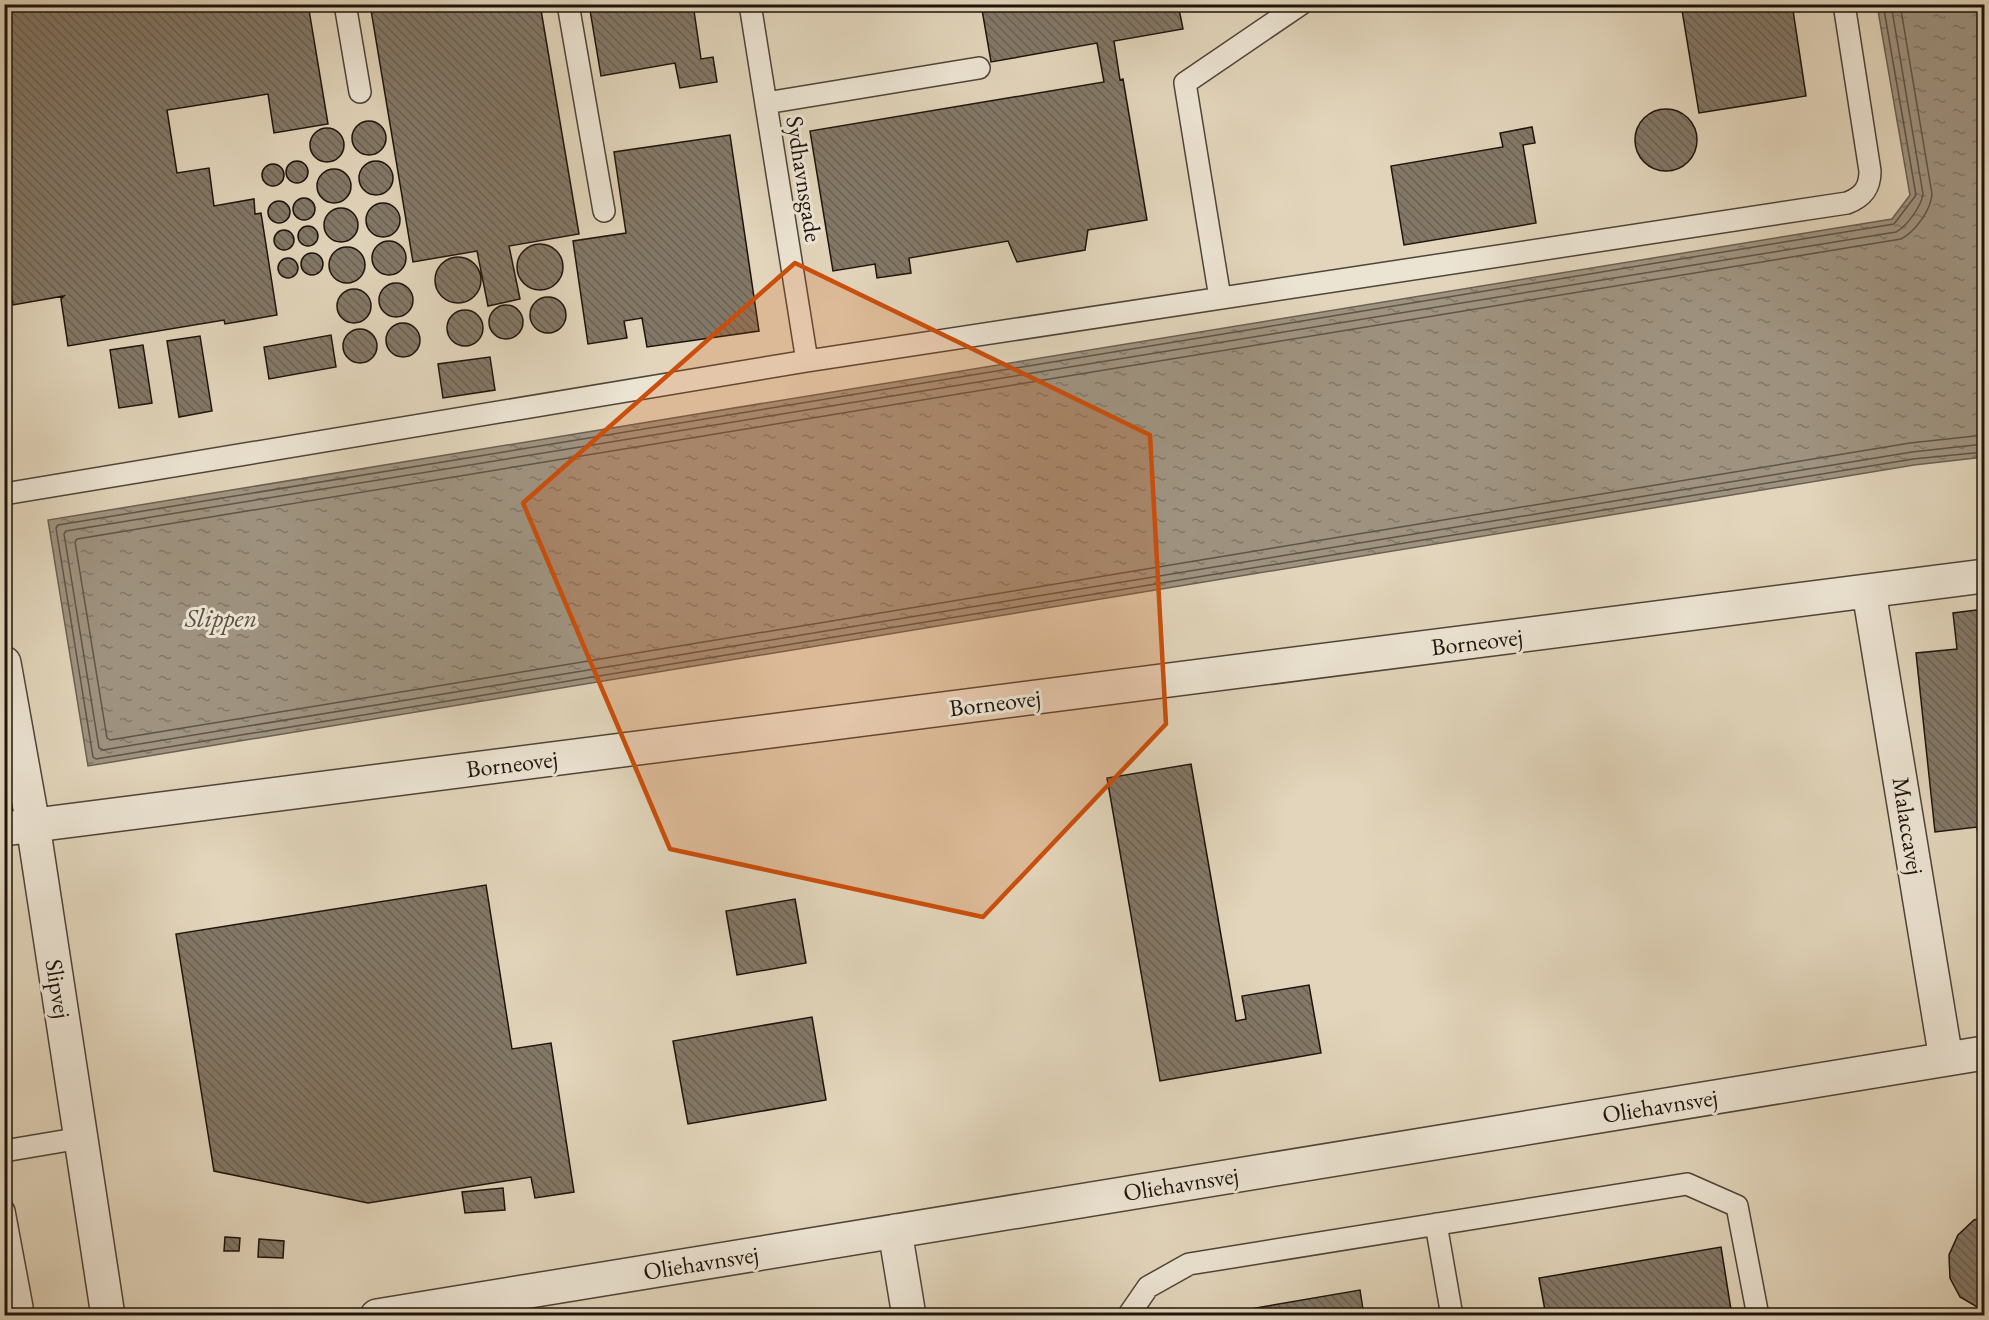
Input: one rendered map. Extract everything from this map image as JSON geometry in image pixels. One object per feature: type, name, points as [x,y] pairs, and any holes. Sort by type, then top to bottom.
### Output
[{"type":"street","name":"Borneovej","points":[[19,827],[1984,576]]},
{"type":"street","name":"Malaccavej","points":[[1869,592],[1946,1059]]},
{"type":"street","name":"Slipvej","points":[[4,663],[19,827],[81,1138],[108,1316]]},
{"type":"street","name":"Oliehavnsvej","points":[[377,1316],[1984,1053]]},
{"type":"street","points":[[895,1231],[909,1316]]},
{"type":"lane","points":[[345,4],[360,92]]},
{"type":"lane","points":[[568,4],[604,211]]},
{"type":"lane","name":"Sydhavnsgade","points":[[750,4],[807,361]]},
{"type":"lane","points":[[1220,298],[1185,84],[1300,4]]},
{"type":"lane","points":[[4,494],[807,361],[1857,199],[1870,182],[1870,171],[1844,4]]},
{"type":"lane","points":[[766,103],[980,68]]},
{"type":"lane","points":[[4,1151],[81,1138]]},
{"type":"lane","points":[[1128,1316],[1148,1287],[1189,1264],[1687,1184],[1737,1206],[1758,1316]]},
{"type":"lane","points":[[4,1211],[22,1307]]},
{"type":"lane","points":[[1436,1224],[1452,1316]]},
{"type":"highlighted area","points":[[795,263],[1150,435],[1166,724],[983,917],[670,849],[523,503]]},
{"type":"water","name":"Slippen","points":[[1877,5],[1984,5],[1984,457],[1914,465],[88,766],[48,520],[1892,219],[1910,195]]},
{"type":"building","points":[[4,4],[308,4],[328,124],[274,133],[268,94],[167,110],[177,173],[209,168],[214,206],[254,199],[255,214],[261,213],[277,315],[225,324],[224,320],[68,346],[61,299],[64,296],[13,305],[4,252]]},
{"type":"building","points":[[370,4],[540,4],[579,234],[509,246],[520,299],[488,306],[477,251],[413,262]]},
{"type":"building","points":[[589,4],[693,4],[701,59],[713,57],[717,82],[680,88],[675,63],[601,76]]},
{"type":"building","points":[[873,4],[907,4],[874,10]]},
{"type":"building","points":[[981,4],[1178,4],[1183,29],[1114,41],[1120,80],[1123,79],[1147,220],[1088,230],[1085,250],[1017,262],[1008,241],[909,258],[911,273],[877,278],[875,264],[833,271],[810,131],[1104,82],[1097,43],[991,62]]},
{"type":"building","points":[[1681,4],[1792,4],[1806,96],[1699,113]]},
{"type":"building","points":[[1666,109],[1688,118],[1697,140],[1688,162],[1666,171],[1644,162],[1635,140],[1644,118]]},
{"type":"building","points":[[369,121],[381,126],[386,138],[381,150],[369,155],[357,150],[352,138],[357,126]]},
{"type":"building","points":[[1532,127],[1535,143],[1523,145],[1536,223],[1404,245],[1391,166],[1503,147],[1500,133]]},
{"type":"building","points":[[327,128],[339,133],[344,145],[339,157],[327,162],[315,157],[310,145],[315,133]]},
{"type":"building","points":[[730,135],[759,331],[647,347],[642,318],[624,321],[627,338],[588,344],[573,241],[626,233],[614,152]]},
{"type":"building","points":[[297,161],[305,164],[308,172],[305,180],[297,183],[289,180],[286,172],[289,164]]},
{"type":"building","points":[[376,161],[388,166],[393,178],[388,190],[376,195],[364,190],[359,178],[364,166]]},
{"type":"building","points":[[273,164],[283,171],[284,175],[277,185],[273,186],[263,179],[262,175],[269,165]]},
{"type":"building","points":[[334,169],[346,174],[351,186],[346,198],[334,203],[322,198],[317,186],[322,174]]},
{"type":"building","points":[[304,198],[314,205],[315,209],[308,219],[304,220],[294,213],[293,209],[300,199]]},
{"type":"building","points":[[279,201],[289,208],[290,212],[283,222],[279,223],[269,216],[268,212],[275,202]]},
{"type":"building","points":[[383,203],[395,208],[400,220],[395,232],[383,237],[371,232],[366,220],[371,208]]},
{"type":"building","points":[[341,208],[353,213],[358,225],[353,237],[341,242],[329,237],[324,225],[329,213]]},
{"type":"building","points":[[304,226],[312,226],[318,232],[318,240],[312,246],[304,246],[298,240],[298,232]]},
{"type":"building","points":[[280,230],[288,230],[294,236],[294,244],[288,250],[280,250],[274,244],[274,236]]},
{"type":"building","points":[[389,241],[401,246],[406,258],[401,270],[389,275],[377,270],[372,258],[377,246]]},
{"type":"building","points":[[540,244],[549,245],[557,250],[562,258],[562,276],[557,284],[549,289],[540,290],[531,289],[523,284],[518,276],[517,267],[518,258],[523,250],[531,245]]},
{"type":"building","points":[[347,247],[360,252],[365,265],[360,278],[347,283],[334,278],[329,265],[334,252]]},
{"type":"building","points":[[312,253],[322,260],[323,264],[316,274],[312,275],[302,268],[301,264],[308,254]]},
{"type":"building","points":[[458,257],[474,264],[481,280],[474,296],[458,303],[442,296],[435,280],[442,264]]},
{"type":"building","points":[[284,258],[292,258],[298,264],[298,272],[292,278],[284,278],[278,272],[278,264]]},
{"type":"building","points":[[396,283],[408,288],[413,300],[408,312],[396,317],[384,312],[379,300],[384,288]]},
{"type":"building","points":[[354,289],[366,294],[371,306],[366,318],[354,323],[342,318],[337,306],[342,294]]},
{"type":"building","points":[[548,297],[561,302],[566,315],[561,328],[548,333],[535,328],[530,315],[535,302]]},
{"type":"building","points":[[506,305],[518,310],[523,322],[518,334],[506,339],[494,334],[489,322],[494,310]]},
{"type":"building","points":[[465,310],[477,316],[483,328],[477,340],[465,346],[453,340],[447,328],[453,316]]},
{"type":"building","points":[[403,323],[415,328],[420,340],[415,352],[403,357],[391,352],[386,340],[391,328]]},
{"type":"building","points":[[360,329],[372,334],[377,346],[372,358],[360,363],[348,358],[343,346],[348,334]]},
{"type":"building","points":[[331,335],[336,367],[269,379],[264,347]]},
{"type":"building","points":[[200,336],[212,411],[179,417],[167,341]]},
{"type":"building","points":[[143,345],[152,403],[119,408],[110,350]]},
{"type":"building","points":[[490,357],[495,390],[443,398],[438,364]]},
{"type":"building","points":[[1984,609],[1984,892],[1977,827],[1935,832],[1916,653],[1957,649],[1953,613]]},
{"type":"building","points":[[1191,764],[1236,1021],[1246,1019],[1242,996],[1309,985],[1321,1053],[1160,1081],[1107,778]]},
{"type":"building","points":[[486,885],[512,1049],[551,1043],[574,1192],[535,1198],[531,1177],[368,1203],[214,1171],[176,934]]},
{"type":"building","points":[[795,899],[806,963],[737,975],[726,911]]},
{"type":"building","points":[[812,1017],[826,1100],[688,1124],[673,1041]]},
{"type":"building","points":[[503,1188],[505,1210],[465,1213],[462,1192]]},
{"type":"building","points":[[1984,1217],[1984,1311],[1960,1297],[1950,1278],[1949,1255],[1958,1235],[1974,1220]]},
{"type":"building","points":[[225,1237],[240,1238],[239,1251],[224,1251]]},
{"type":"building","points":[[259,1239],[284,1241],[283,1258],[258,1257]]},
{"type":"building","points":[[1721,1247],[1732,1316],[1546,1316],[1539,1278]]},
{"type":"building","points":[[1360,1290],[1364,1316],[1209,1316]]}]
